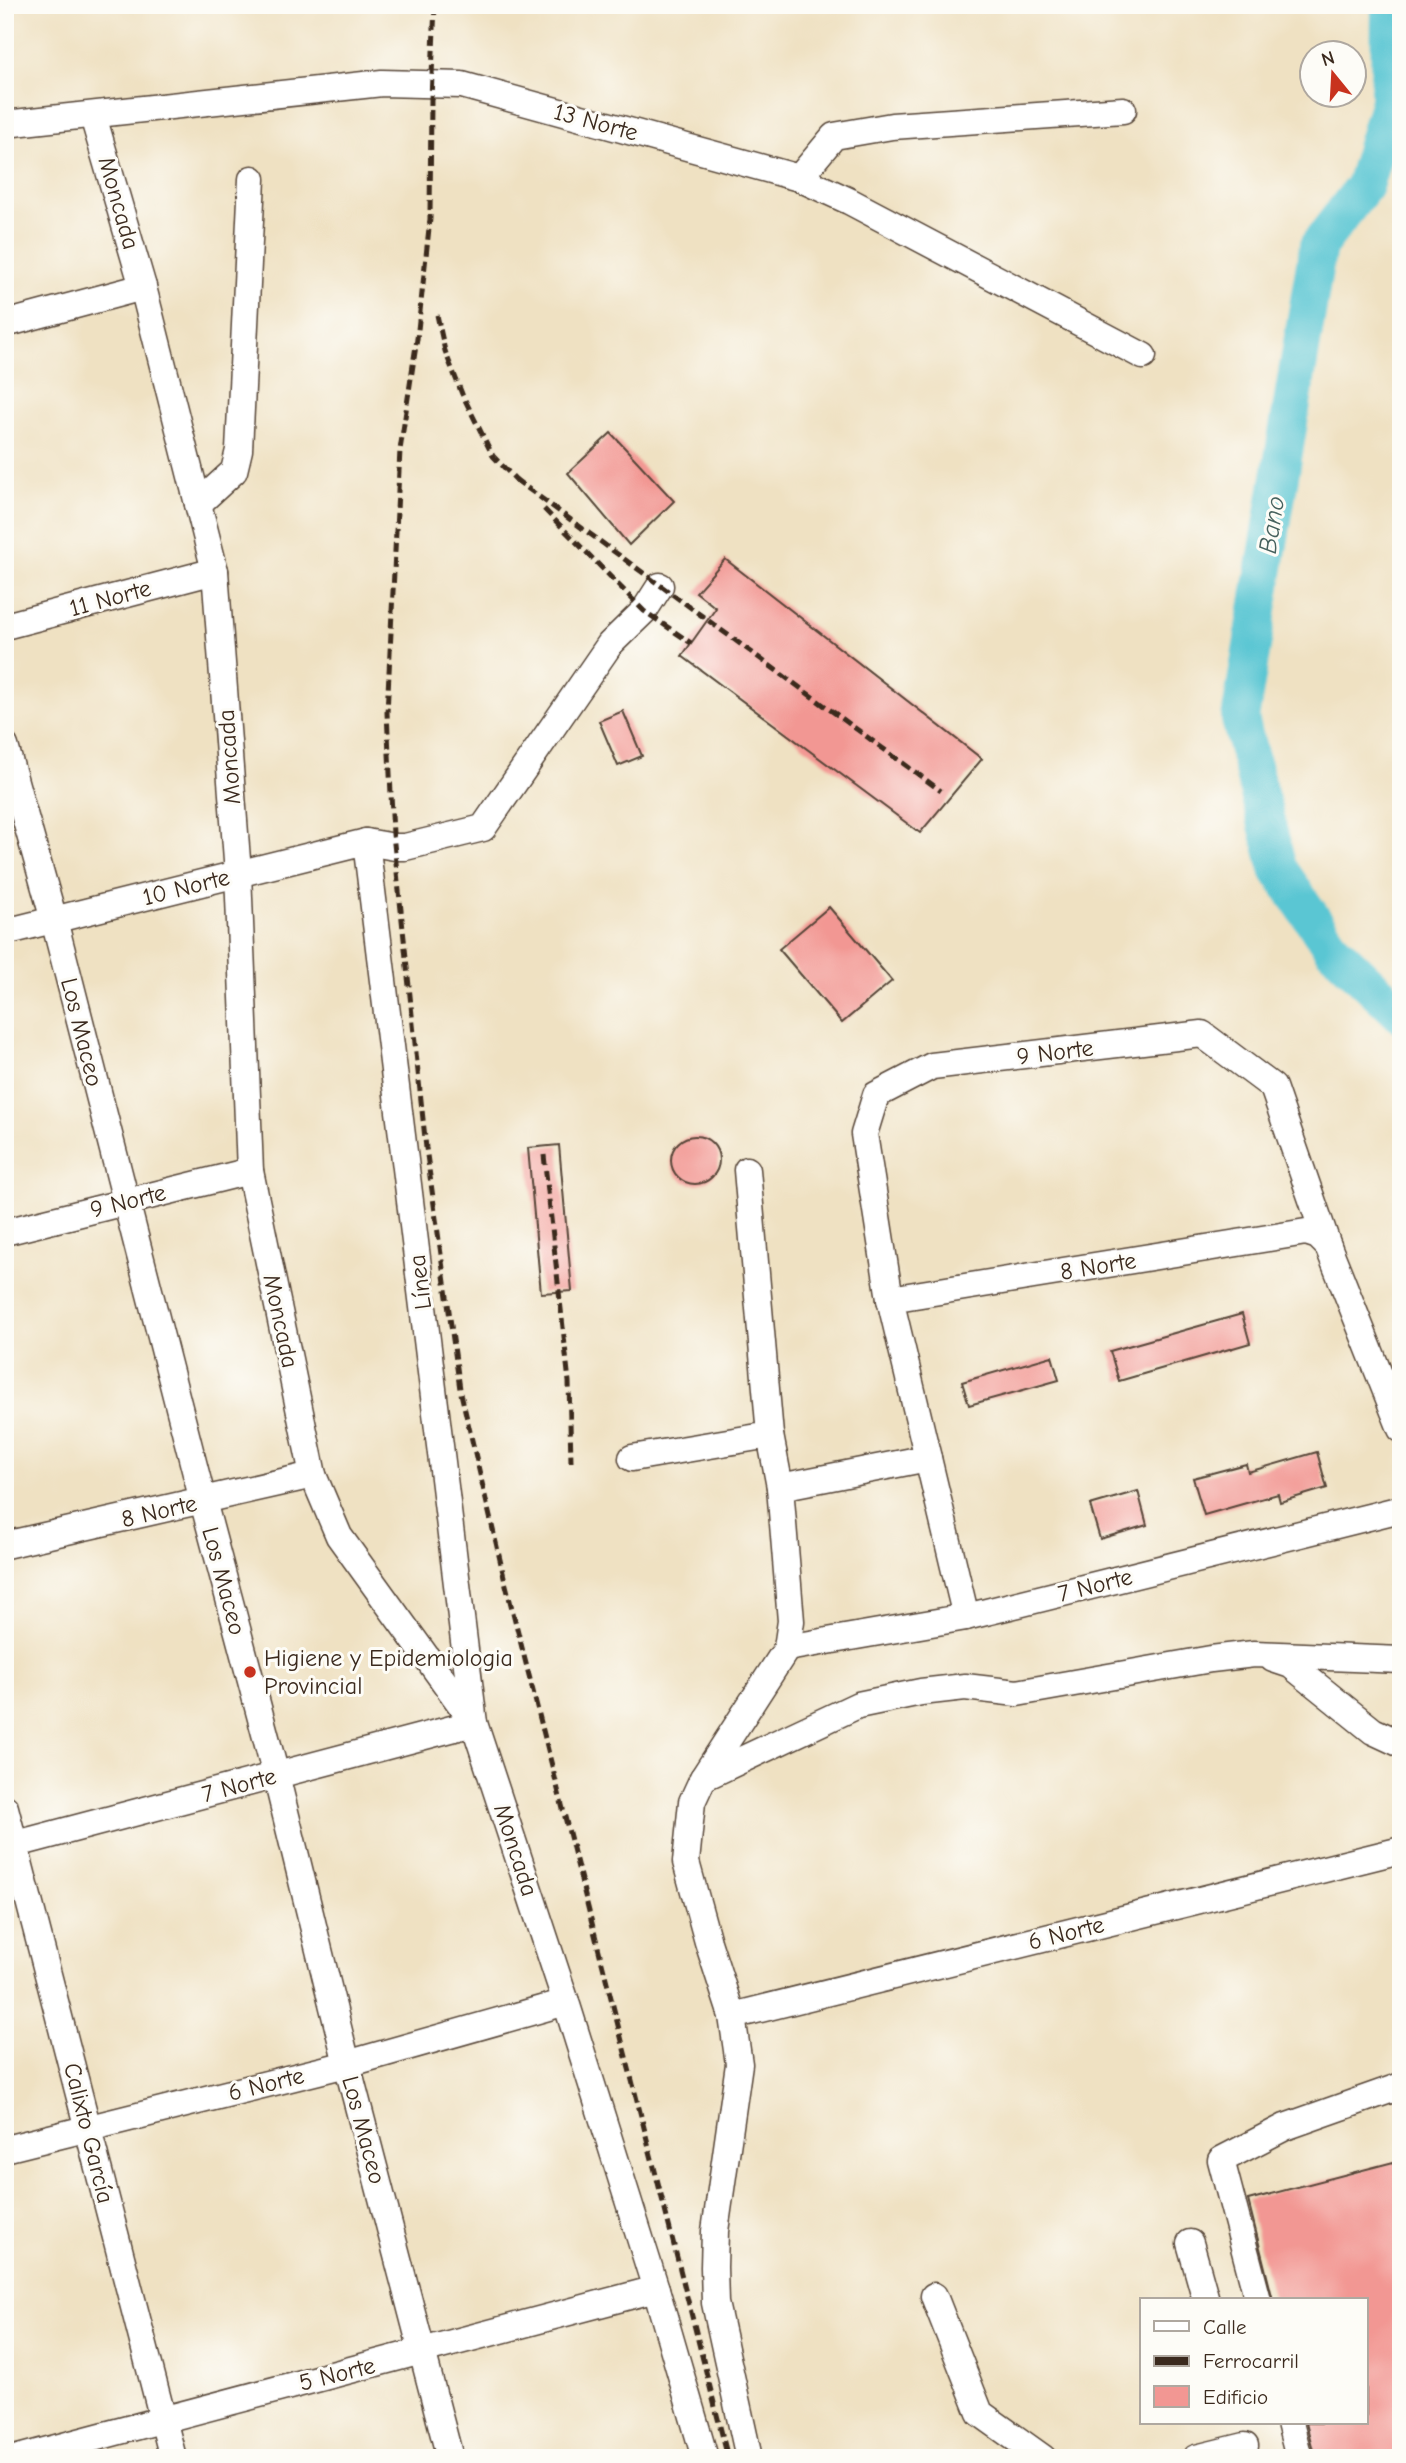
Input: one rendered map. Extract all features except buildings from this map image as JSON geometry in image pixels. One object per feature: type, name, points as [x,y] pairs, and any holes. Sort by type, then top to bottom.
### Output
[{"type":"street","name":"13 Norte","points":[[5,124],[382,83],[462,85],[799,178],[849,201],[1143,356]]},
{"type":"street","points":[[799,178],[834,136],[892,126],[1123,110]]},
{"type":"street","name":"Moncada","points":[[93,116],[143,287],[215,571],[238,873],[250,1171],[313,1475],[339,1536],[474,1723],[566,2002],[656,2289],[705,2458]]},
{"type":"street","points":[[198,504],[234,471],[239,450],[252,178]]},
{"type":"street","points":[[5,324],[143,287]]},
{"type":"street","name":"11 Norte","points":[[5,626],[215,571]]},
{"type":"street","points":[[366,842],[405,847],[483,828],[610,645],[645,611],[660,586]]},
{"type":"street","name":"Los Maceo","points":[[5,746],[54,919],[450,2458]]},
{"type":"street","name":"10 Norte","points":[[5,932],[366,842]]},
{"type":"street","name":"Línea","points":[[366,842],[474,1723]]},
{"type":"street","name":"9 Norte","points":[[890,1299],[864,1134],[876,1096],[932,1066],[1202,1034],[1273,1087],[1317,1239],[1401,1429]]},
{"type":"street","points":[[747,1170],[770,1435],[780,1487],[792,1621],[787,1648],[702,1778],[692,1802],[686,1862],[732,2016],[739,2064],[715,2231],[714,2267],[715,2303],[749,2458]]},
{"type":"street","name":"9 Norte","points":[[5,1232],[250,1171]]},
{"type":"street","name":"8 Norte","points":[[890,1299],[1317,1239]]},
{"type":"street","points":[[890,1299],[966,1617]]},
{"type":"street","points":[[632,1458],[770,1435]]},
{"type":"street","points":[[780,1487],[928,1458]]},
{"type":"street","name":"8 Norte","points":[[5,1545],[313,1475]]},
{"type":"street","name":"7 Norte","points":[[787,1648],[966,1617],[1401,1509]]},
{"type":"street","points":[[702,1778],[858,1705],[921,1692],[965,1687],[1017,1693],[1254,1654],[1401,1660]]},
{"type":"street","points":[[1254,1654],[1291,1665],[1373,1731],[1401,1744]]},
{"type":"street","name":"7 Norte","points":[[10,1846],[474,1723]]},
{"type":"street","name":"Calixto García","points":[[5,1808],[10,1846],[88,2129],[173,2458]]},
{"type":"street","name":"6 Norte","points":[[732,2016],[1401,1850]]},
{"type":"street","name":"6 Norte","points":[[5,2149],[347,2064],[566,2002]]},
{"type":"street","points":[[1257,2298],[1221,2160],[1285,2127],[1401,2085]]},
{"type":"street","points":[[1190,2243],[1205,2298]]},
{"type":"street","name":"5 Norte","points":[[18,2458],[162,2418],[423,2353],[656,2289]]},
{"type":"street","points":[[934,2297],[980,2413],[1043,2458]]},
{"type":"street","points":[[1290,2424],[1299,2458]]},
{"type":"street","points":[[1196,2458],[1244,2442]]},
{"type":"waterway","name":"Bano","points":[[1390,5],[1389,101],[1364,186],[1318,246],[1240,719],[1278,868],[1332,948],[1401,1014]]},
{"type":"railway","points":[[435,5],[430,219],[417,339],[400,450],[387,713],[393,834],[426,1148],[460,1389],[505,1581],[728,2458]]},
{"type":"railway","points":[[437,315],[445,351],[462,394],[493,456],[520,484]]},
{"type":"railway","points":[[515,479],[941,791]]},
{"type":"railway","points":[[544,509],[644,611],[691,643]]},
{"type":"railway","points":[[544,1155],[569,1382],[571,1462]]},
{"type":"place","name":"Higiene y Epidemiologia Provincial","points":[[250,1672]]}]
